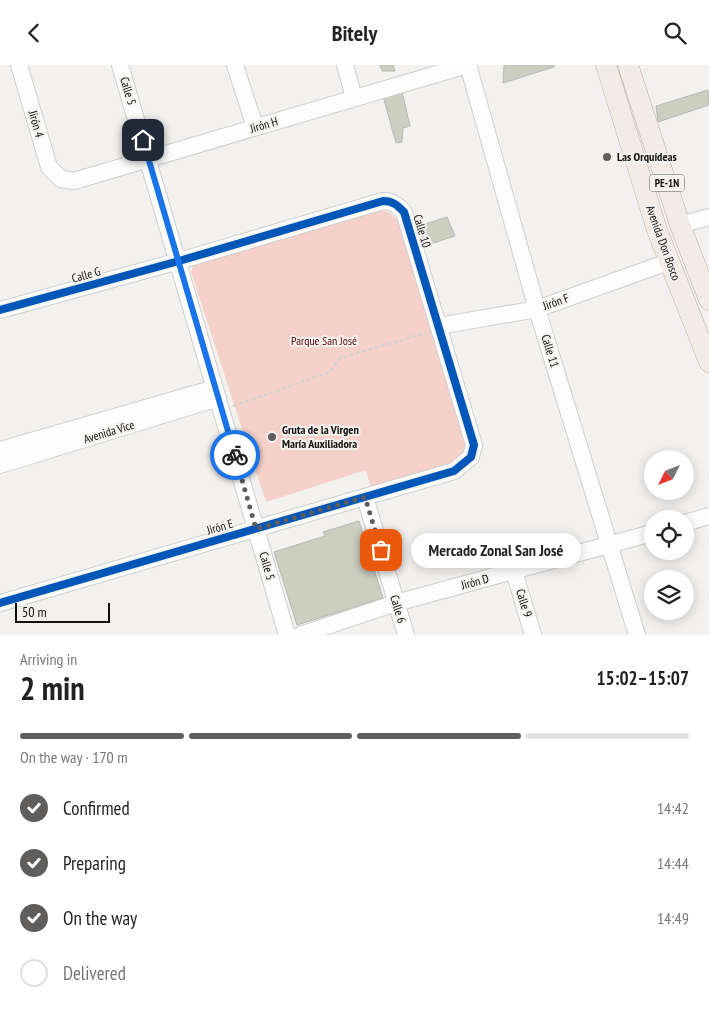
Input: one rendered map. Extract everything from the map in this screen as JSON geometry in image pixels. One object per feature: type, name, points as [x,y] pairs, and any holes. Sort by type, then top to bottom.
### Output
[{"type":"main road","name":"Avenida Don Bosco","points":[[606,65],[668,262],[709,362]]},
{"type":"main road","name":"Avenida Don Bosco","points":[[628,65],[680,225],[709,300]]},
{"type":"street","name":"Jirón 4","points":[[19,65],[49,167],[61,179]]},
{"type":"street","name":"Calle 5","points":[[120,65],[179,261],[287,635]]},
{"type":"street","points":[[235,65],[255,127]]},
{"type":"street","points":[[344,65],[354,98]]},
{"type":"street","name":"Jirón H","points":[[61,179],[74,181],[468,65]]},
{"type":"street","name":"Calle 11","points":[[468,65],[537,309],[637,635]]},
{"type":"street","name":"Calle 10","points":[[179,261],[382,201],[390,201],[398,205],[404,212],[474,445],[471,457]]},
{"type":"street","points":[[680,225],[709,217]]},
{"type":"street","name":"Calle G","points":[[0,310],[179,261]]},
{"type":"street","name":"Jirón F","points":[[439,328],[537,309],[668,262]]},
{"type":"street","name":"Avenida Vice","points":[[0,450],[218,398]]},
{"type":"street","name":"Avenida Vice","points":[[0,465],[218,398]]},
{"type":"street","name":"Jirón E","points":[[0,603],[454,471],[471,457]]},
{"type":"street","name":"Calle 6","points":[[365,497],[406,635]]},
{"type":"street","points":[[694,520],[709,516]]},
{"type":"street","name":"Jirón D","points":[[300,635],[396,603],[644,535]]},
{"type":"street","name":"Calle 9","points":[[514,571],[533,635]]},
{"type":"path","points":[[218,398],[330,372],[340,358],[439,328]]},
{"type":"green space","name":"Parque San José","points":[[377,210],[389,212],[398,220],[465,443],[462,456],[457,461],[374,487],[370,485],[366,470],[266,502],[191,272],[194,264]]},
{"type":"building","points":[[380,65],[393,65],[395,71],[382,71]]},
{"type":"building","points":[[504,65],[554,65],[554,67],[503,83]]},
{"type":"building","points":[[708,90],[709,105],[658,122],[656,106]]},
{"type":"building","points":[[402,91],[410,126],[403,128],[402,142],[396,143],[383,96]]},
{"type":"building","points":[[447,217],[455,236],[421,247],[419,226]]},
{"type":"building","points":[[359,521],[383,598],[297,625],[274,552],[325,536],[323,532]]},
{"type":"cycle path","points":[[0,310],[179,261],[383,201],[390,202],[397,205],[404,212],[474,445],[471,457],[454,471],[0,603]]},
{"type":"way so far","points":[[235,455],[256,529],[365,497],[381,550]]},
{"type":"place","name":"Las Orquídeas","points":[[607,157]]},
{"type":"place","name":"Gruta de la Virgen María Auxiliadora","points":[[272,437]]},
{"type":"place","name":"Mercado Zonal San José","points":[[381,550]]},
{"type":"route","points":[[143,140],[235,455]]}]
